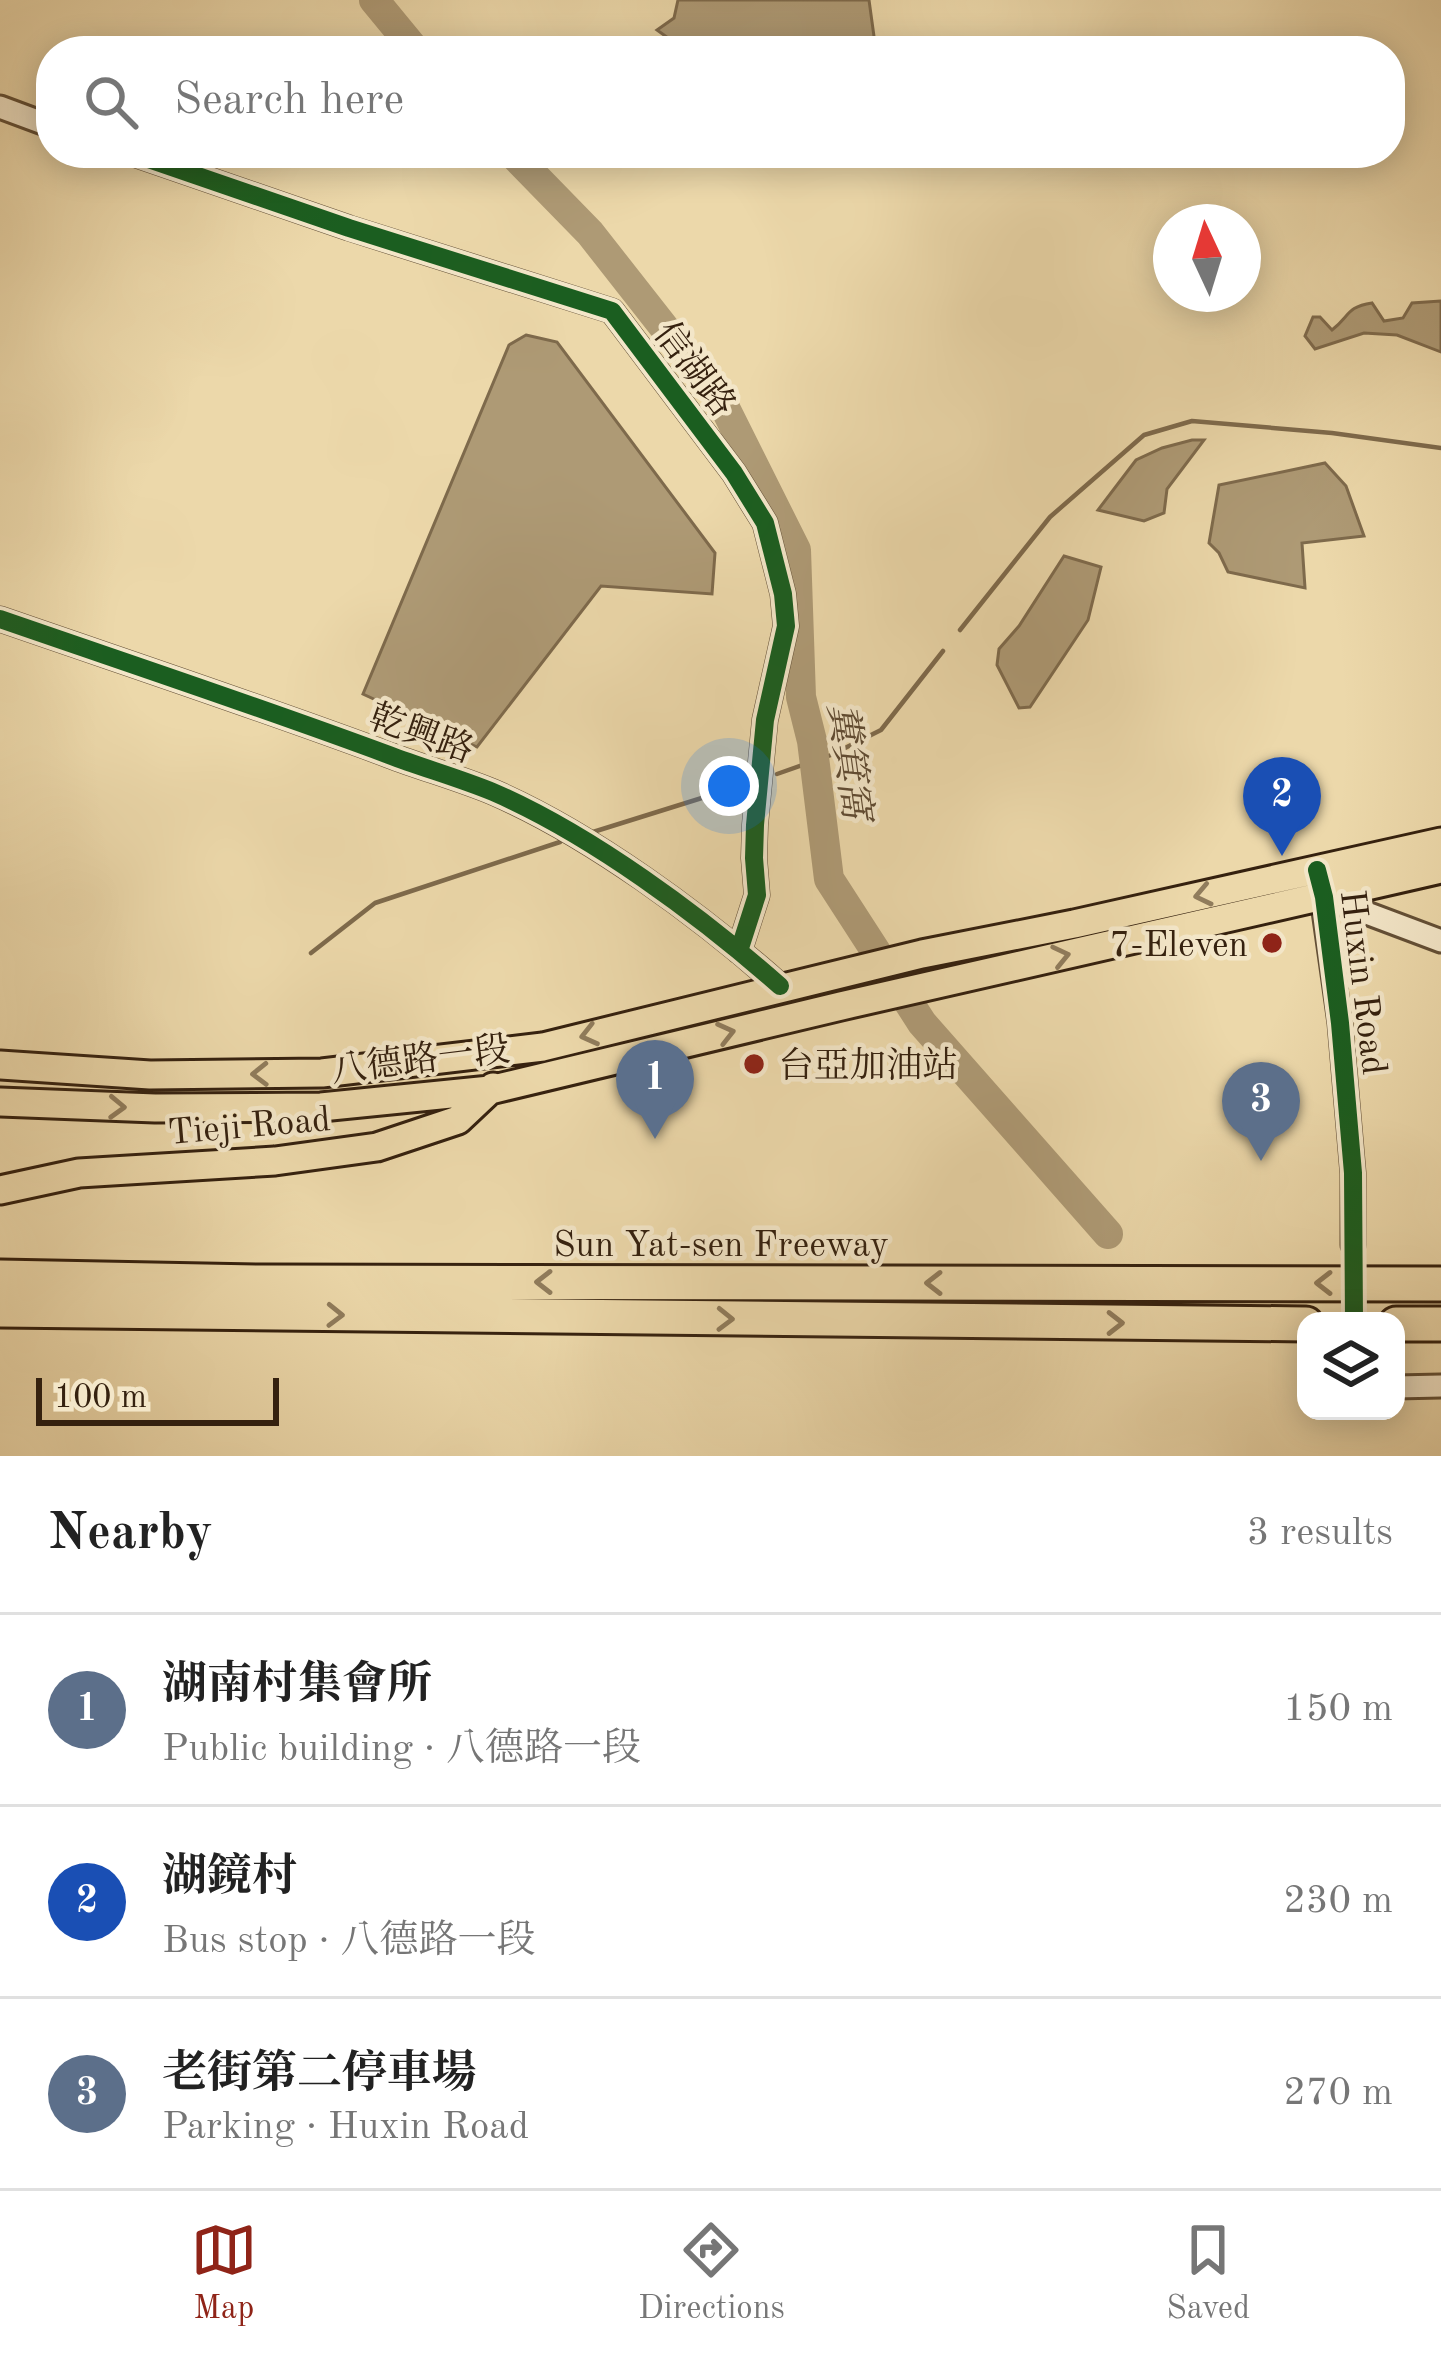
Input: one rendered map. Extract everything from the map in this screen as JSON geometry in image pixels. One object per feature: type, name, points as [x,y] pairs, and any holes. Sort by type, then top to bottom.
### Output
[{"type":"highway","name":"Sun Yat-sen Freeway","points":[[0,1277],[260,1282],[1441,1284]]},
{"type":"highway","name":"Sun Yat-sen Freeway","points":[[0,1310],[1297,1324]]},
{"type":"highway","points":[[1405,1324],[1441,1324]]},
{"type":"main road","points":[[1321,884],[1441,842]]},
{"type":"main road","points":[[1321,884],[1441,869]]},
{"type":"main road","name":"八德路一段","points":[[0,1065],[150,1076],[322,1073],[543,1047],[922,954],[1321,884]]},
{"type":"main road","name":"八德路一段","points":[[0,1102],[320,1108],[490,1090],[947,982],[1321,884]]},
{"type":"main road","name":"Tieji Road","points":[[0,1190],[80,1173],[275,1161],[377,1147],[458,1120],[543,1047]]},
{"type":"street","points":[[0,107],[36,120]]},
{"type":"street","name":"信湖路","points":[[175,168],[612,311],[734,473],[765,523],[786,626],[765,720],[755,825],[757,895],[739,951]]},
{"type":"street","name":"乾興路","points":[[0,619],[493,793],[572,834],[657,889],[780,986]]},
{"type":"street","points":[[1321,884],[1441,941]]},
{"type":"street","name":"Huxin Road","points":[[1321,884],[1354,1173],[1353,1245]]},
{"type":"street","points":[[1405,1387],[1441,1386]]},
{"type":"shaded area","points":[[678,0],[869,0],[874,36],[665,36],[657,30],[674,18]]},
{"type":"shaded area","points":[[1441,301],[1441,352],[1397,335],[1364,333],[1315,349],[1305,336],[1313,317],[1320,317],[1332,330],[1364,305],[1372,303],[1384,321],[1403,318],[1412,303]]},
{"type":"shaded area","points":[[526,335],[557,342],[715,553],[712,594],[601,586],[477,747],[363,694],[509,345]]},
{"type":"shaded area","points":[[1204,440],[1167,489],[1164,513],[1144,521],[1098,510],[1136,460]]},
{"type":"shaded area","points":[[1325,463],[1346,486],[1364,536],[1302,543],[1305,588],[1228,572],[1209,543],[1219,485]]},
{"type":"shaded area","points":[[1064,556],[1101,567],[1088,620],[1030,707],[1019,708],[997,665],[999,649]]},
{"type":"waterway","name":"糞箕窩","points":[[374,0],[404,36]]},
{"type":"waterway","name":"糞箕窩","points":[[527,168],[590,233],[721,400],[796,550],[801,697],[812,741],[829,879],[922,1023],[1108,1234]]},
{"type":"waterway","points":[[960,630],[1050,517],[1144,435],[1192,421],[1441,448]]},
{"type":"waterway","points":[[777,774],[881,730],[943,651]]},
{"type":"waterway","points":[[593,832],[737,787]]},
{"type":"waterway","points":[[311,953],[375,903],[560,842]]},
{"type":"tunnel","points":[[1353,1245],[1354,1312]]},
{"type":"cycle path","points":[[175,168],[612,311],[734,473],[765,523],[786,626],[765,720],[755,825],[757,895],[739,951]]},
{"type":"cycle path","points":[[0,619],[493,792],[568,830],[643,878],[780,986]]},
{"type":"cycle path","points":[[1317,870],[1340,1023],[1353,1173],[1354,1312]]},
{"type":"place","name":"湖鏡村","points":[[1282,856]]},
{"type":"place","name":"7-Eleven","points":[[1272,943]]},
{"type":"place","name":"台亞加油站","points":[[754,1064]]},
{"type":"place","name":"湖南村集會所","points":[[655,1139]]},
{"type":"place","name":"老街第二停車場","points":[[1261,1161]]}]
